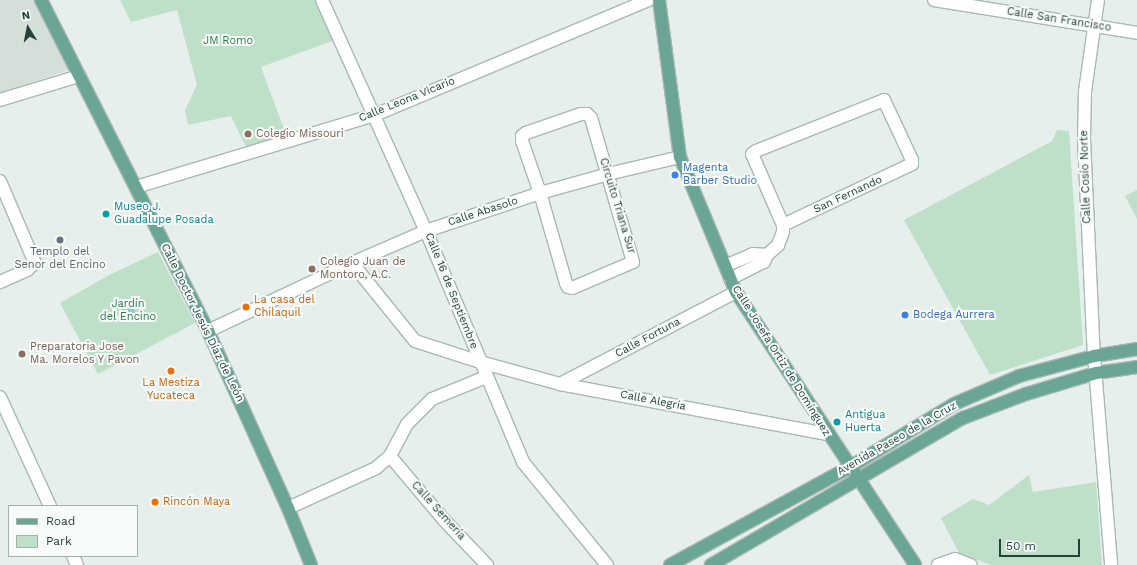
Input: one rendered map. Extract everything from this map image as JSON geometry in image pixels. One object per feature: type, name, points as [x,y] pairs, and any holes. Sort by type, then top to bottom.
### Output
[{"type":"main road","name":"Calle Doctor Jesús Díaz de León","points":[[41,0],[208,331],[288,508],[311,565]]},
{"type":"main road","name":"Calle Josefa Ortiz de Domínguez","points":[[659,0],[680,157],[730,279],[736,292],[827,434],[915,565]]},
{"type":"main road","name":"Avenida Paseo de la Cruz","points":[[670,565],[850,467],[954,404],[1019,376],[1094,356],[1137,349]]},
{"type":"main road","name":"Avenida Paseo de la Cruz","points":[[711,565],[963,418],[1026,394],[1096,373],[1137,367]]},
{"type":"street","name":"Calle 16 de Septiembre","points":[[322,0],[426,231],[486,377],[523,462],[607,565]]},
{"type":"street","name":"Calle Leona Vicario","points":[[136,187],[375,115],[648,0]]},
{"type":"street","name":"Calle San Francisco","points":[[934,0],[1137,33]]},
{"type":"street","name":"Calle Cosío Norte","points":[[1098,0],[1085,91],[1084,139],[1094,356],[1111,565]]},
{"type":"street","points":[[0,100],[79,76]]},
{"type":"street","name":"San Fernando","points":[[884,100],[912,160],[912,164],[783,225],[752,154],[756,151],[884,100]]},
{"type":"street","name":"Circuito Triana Sur","points":[[582,114],[587,114],[591,118],[608,174],[633,262],[572,288],[568,287],[540,193],[522,141],[522,136],[526,133],[582,114]]},
{"type":"street","name":"Calle Abasolo","points":[[208,331],[352,263],[426,231],[540,193],[608,174],[680,157]]},
{"type":"street","points":[[0,182],[35,263],[27,270],[0,282]]},
{"type":"street","points":[[730,279],[764,262],[767,255],[778,245],[783,232],[783,225]]},
{"type":"street","points":[[725,266],[753,254],[767,255]]},
{"type":"street","name":"Calle Alegría","points":[[352,263],[416,341],[480,362],[560,384],[827,434]]},
{"type":"street","name":"Calle Fortuna","points":[[560,384],[736,292]]},
{"type":"street","points":[[288,508],[376,468],[390,456],[407,424],[432,399],[486,377]]},
{"type":"street","points":[[0,397],[50,505]]},
{"type":"street","name":"Calle Semería","points":[[390,456],[443,519],[486,565]]},
{"type":"street","points":[[938,565],[955,559],[971,565]]},
{"type":"shaded area","points":[[0,0],[34,0],[69,70],[0,93]]},
{"type":"green space","name":"JM Romo","points":[[120,0],[316,0],[335,40],[261,67],[287,137],[246,147],[231,116],[188,125],[185,110],[197,85],[177,10],[131,22]]},
{"type":"green space","points":[[1057,130],[1069,131],[1083,345],[990,375],[904,220],[1052,141]]},
{"type":"green space","points":[[1137,190],[1137,219],[1125,196]]},
{"type":"green space","name":"Jardín del Encino","points":[[158,252],[195,323],[98,374],[60,303],[109,275]]},
{"type":"green space","points":[[1029,475],[1033,492],[1096,482],[1102,565],[991,565],[959,553],[941,518],[973,499],[989,505]]},
{"type":"water","points":[[128,306],[133,308],[135,313],[133,318],[128,320],[123,318],[121,313],[123,308]]},
{"type":"place","name":"Colegio Missouri","points":[[248,134]]},
{"type":"place","name":"Magenta Barber Studio","points":[[675,175]]},
{"type":"place","name":"Museo J. Guadalupe Posada","points":[[106,214]]},
{"type":"place","name":"Templo del Senor del Encino","points":[[60,240]]},
{"type":"place","name":"Colegio Juan de Montoro, A.C.","points":[[312,269]]},
{"type":"place","name":"La casa del Chilaquil","points":[[246,307]]},
{"type":"place","name":"Bodega Aurrera","points":[[905,315]]},
{"type":"place","name":"Preparatoria Jose Ma. Morelos Y Pavon","points":[[22,354]]},
{"type":"place","name":"La Mestiza Yucateca","points":[[171,371]]},
{"type":"place","name":"Antigua Huerta","points":[[837,422]]},
{"type":"place","name":"Rincón Maya","points":[[155,502]]}]
